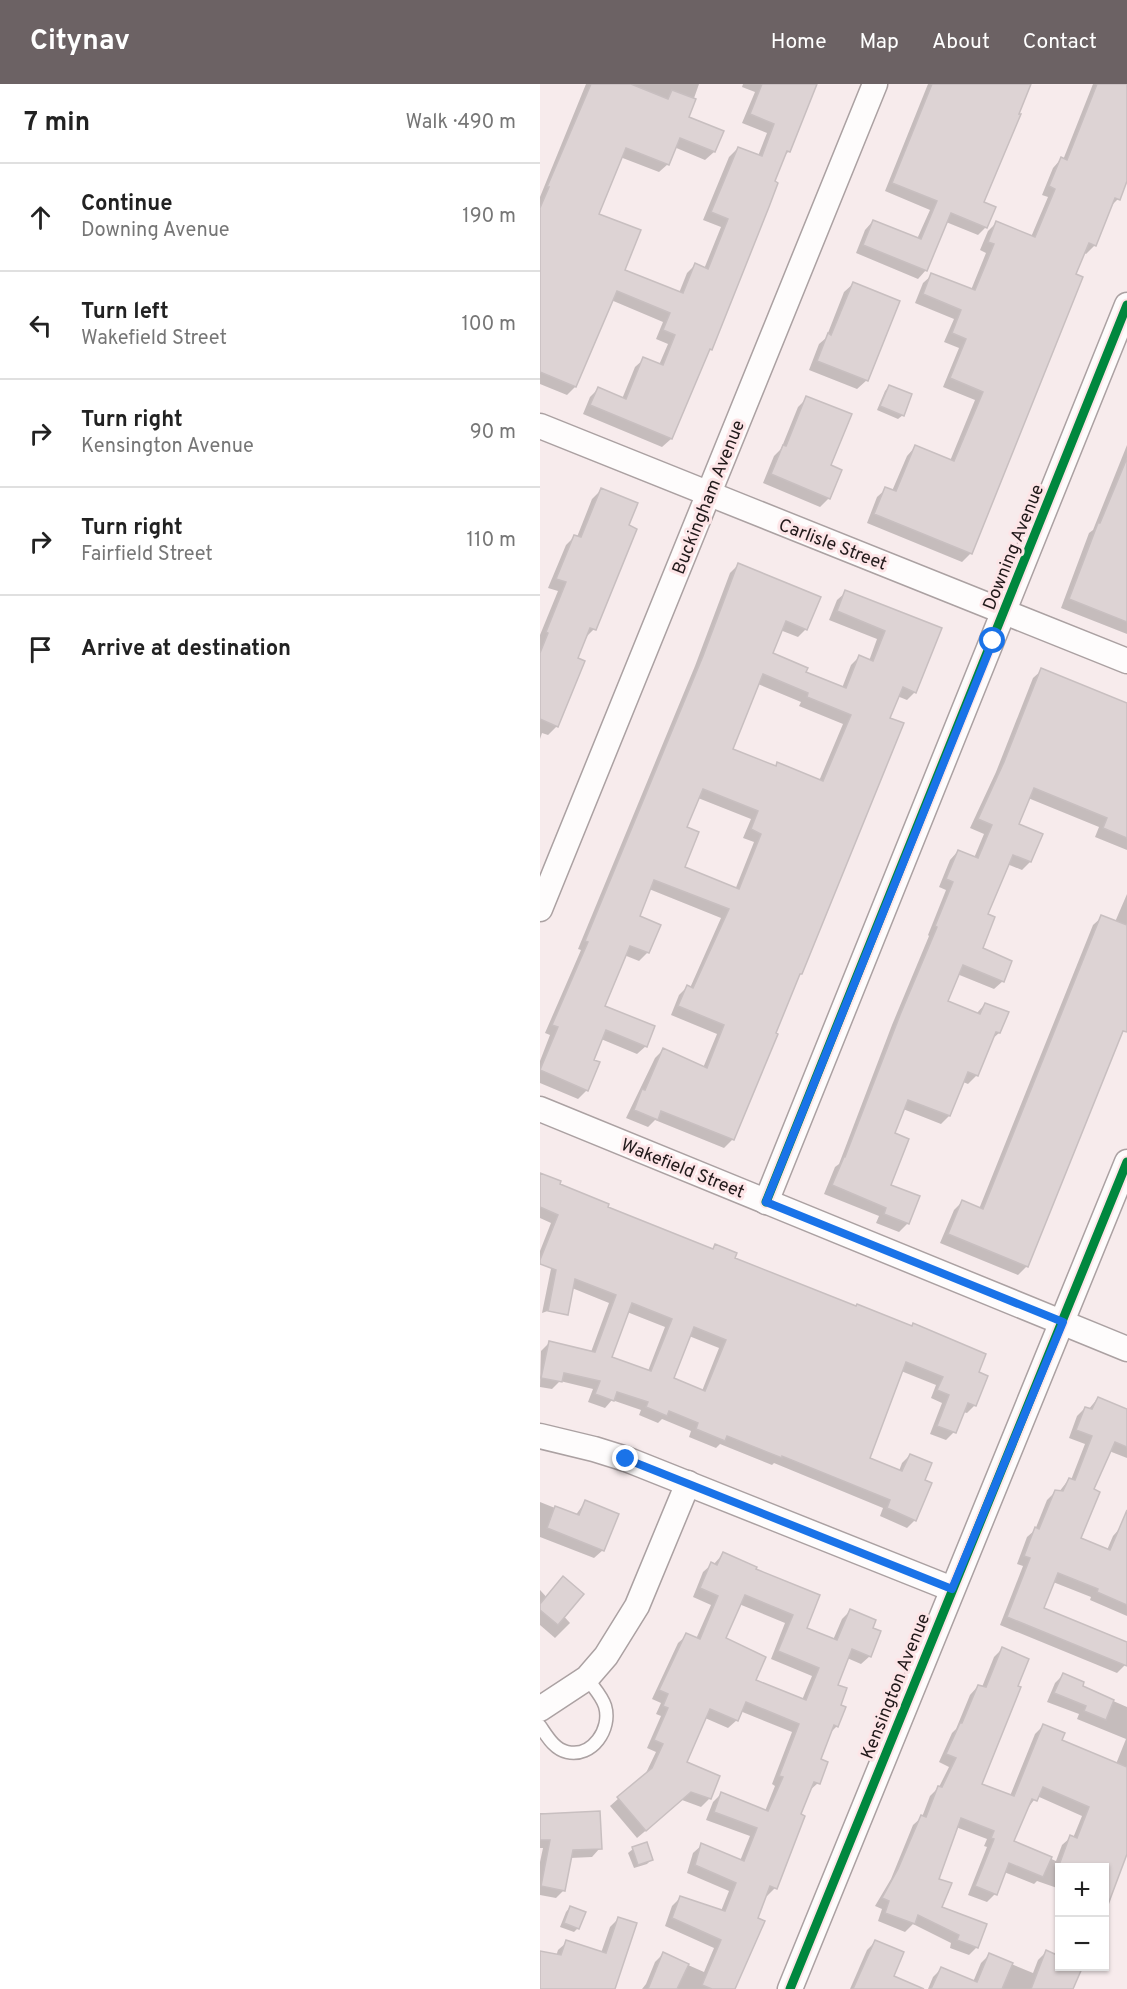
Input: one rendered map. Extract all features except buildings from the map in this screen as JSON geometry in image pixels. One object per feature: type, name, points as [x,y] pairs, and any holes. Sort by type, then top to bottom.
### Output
[{"type":"street","name":"Buckingham Avenue","points":[[540,909],[875,84]]},
{"type":"street","name":"Downing Avenue","points":[[766,1202],[1127,305]]},
{"type":"street","name":"Carlisle Street","points":[[540,426],[1127,661]]},
{"type":"street","name":"Wakefield Street","points":[[540,1109],[1127,1349]]},
{"type":"street","name":"Kensington Avenue","points":[[790,1989],[1127,1162]]},
{"type":"street","points":[[540,1436],[626,1459],[952,1589]]},
{"type":"street","points":[[540,1709],[587,1678],[606,1656],[637,1606],[688,1483]]},
{"type":"lane","points":[[540,1726],[554,1743],[567,1752],[580,1753],[591,1748],[599,1740],[605,1726],[606,1708],[587,1678]]},
{"type":"cycle path","points":[[766,1202],[1127,305]]},
{"type":"cycle path","points":[[790,1989],[1127,1162]]},
{"type":"route","points":[[626,1459],[952,1589],[1063,1322],[766,1202],[993,641]]}]
